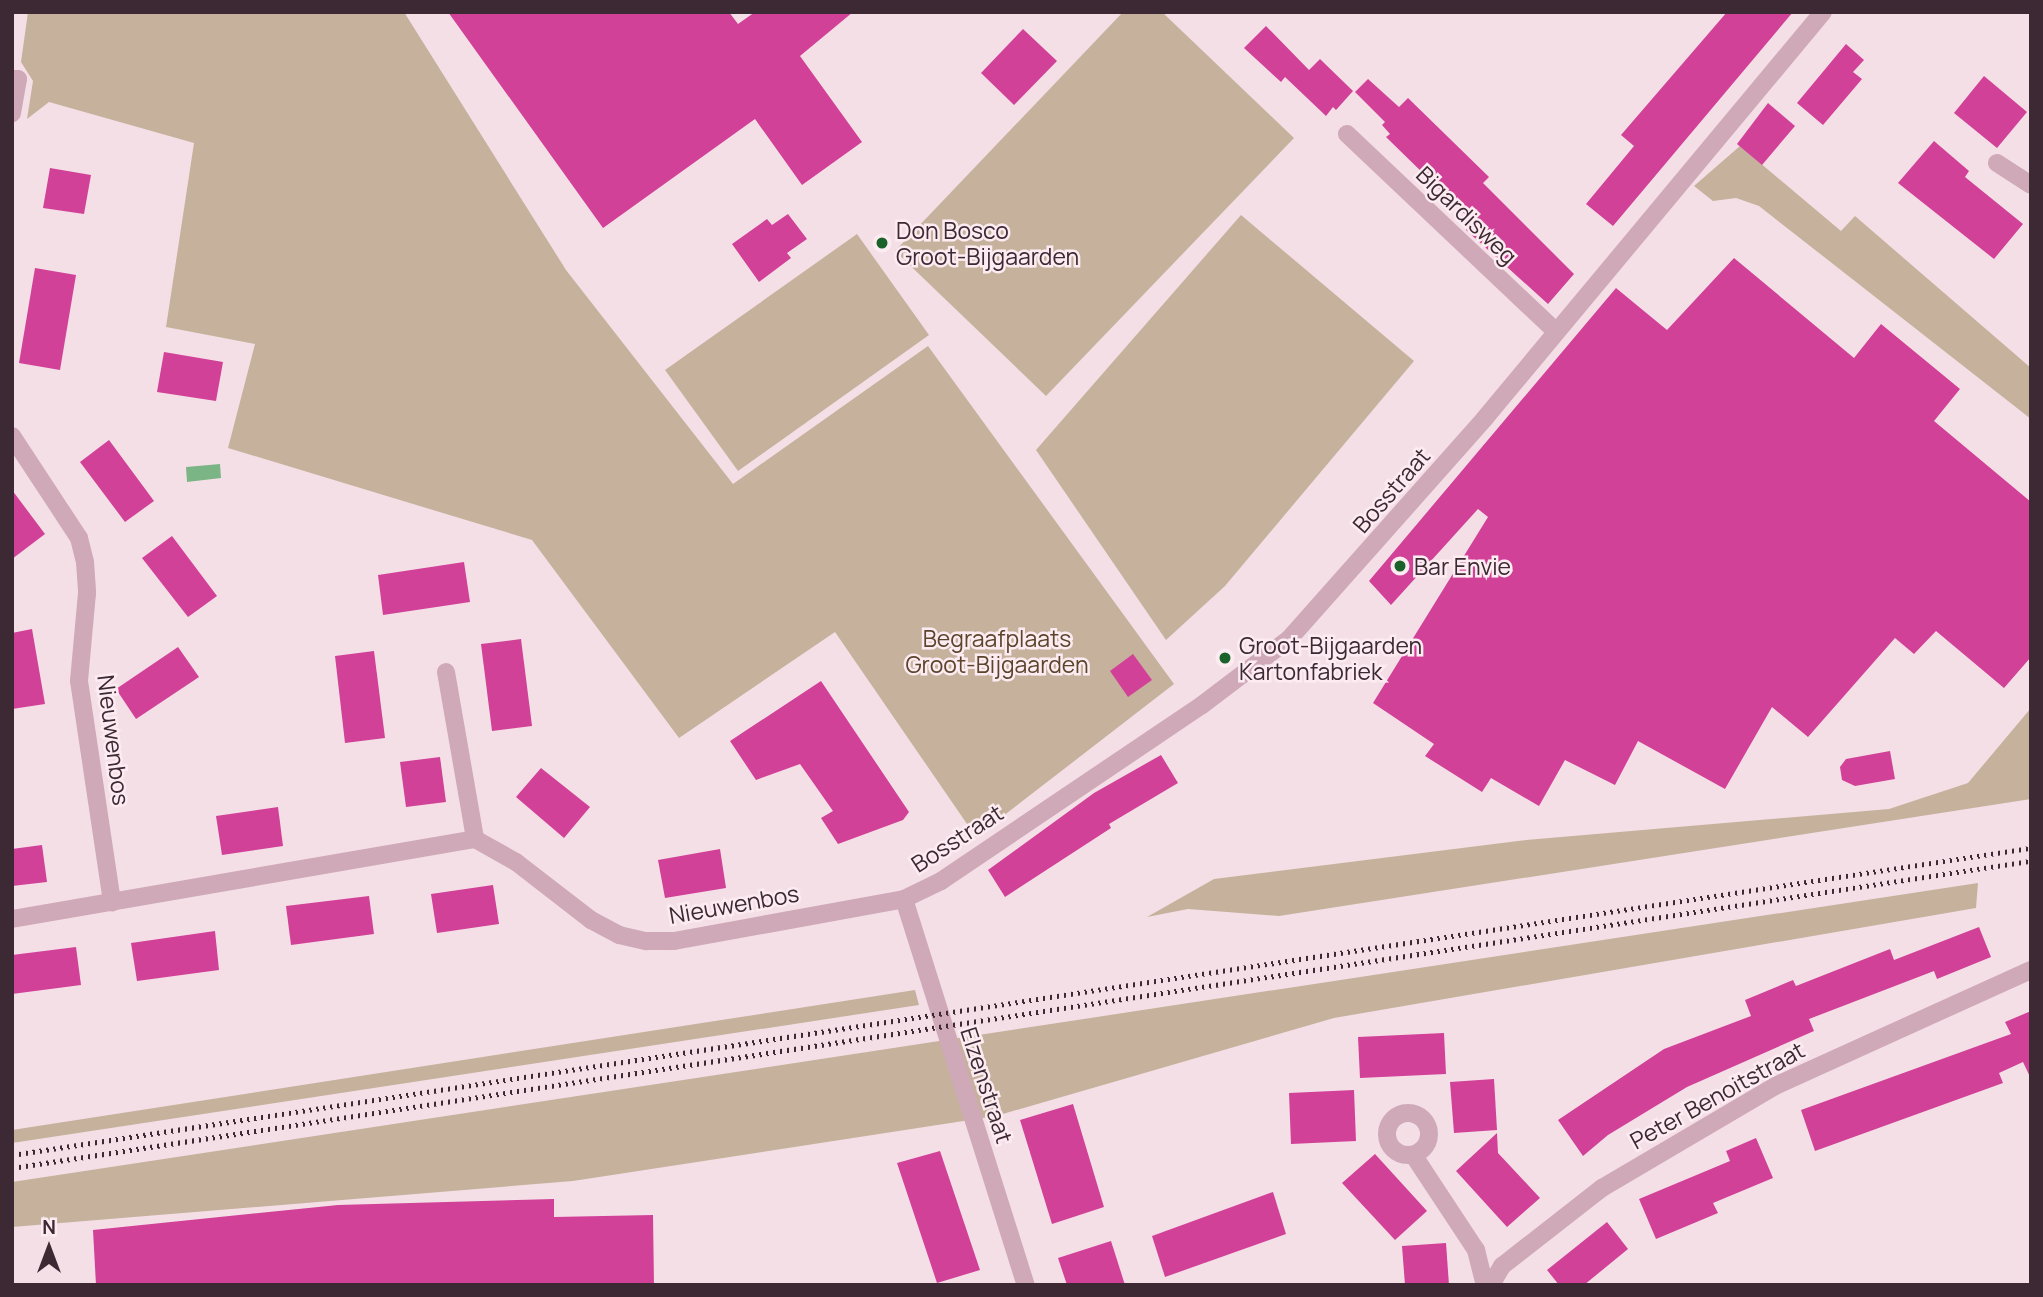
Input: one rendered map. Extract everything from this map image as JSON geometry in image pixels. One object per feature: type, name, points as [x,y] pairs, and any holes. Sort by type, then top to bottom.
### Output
[{"type":"street","name":"Bosstraat","points":[[904,899],[941,881],[1202,705],[1289,639],[1391,528],[1554,330],[1823,12]]},
{"type":"street","points":[[12,113],[15,79]]},
{"type":"street","name":"Bigardisweg","points":[[1347,134],[1554,330]]},
{"type":"street","points":[[1997,163],[2031,185]]},
{"type":"street","name":"Nieuwenbos","points":[[12,436],[79,538],[85,562],[88,593],[79,681],[112,903]]},
{"type":"street","points":[[12,919],[475,839],[446,672]]},
{"type":"street","name":"Nieuwenbos","points":[[475,839],[516,862],[591,919],[619,935],[646,941],[674,941],[904,899]]},
{"type":"street","name":"Elzenstraat","points":[[904,899],[971,1119],[1026,1285]]},
{"type":"street","name":"Peter Benoitstraat","points":[[1491,1285],[1502,1266],[1602,1188],[1774,1086],[2031,970]]},
{"type":"street","points":[[1414,1156],[1476,1250],[1485,1285]]},
{"type":"green space","name":"Begraafplaats Groot-Bijgaarden","points":[[28,12],[404,12],[566,270],[733,484],[928,346],[1174,684],[976,837],[835,632],[679,738],[532,540],[228,448],[255,344],[166,327],[194,143],[49,102],[27,119],[33,81],[21,62]]},
{"type":"green space","points":[[1123,12],[1162,12],[1294,138],[1046,396],[895,251]]},
{"type":"green space","points":[[1740,146],[1841,231],[1855,216],[2031,368],[2031,419],[1759,206],[1736,198],[1713,201],[1694,186]]},
{"type":"green space","points":[[1241,215],[1414,361],[1225,586],[1166,640],[1036,450]]},
{"type":"green space","points":[[857,234],[929,335],[738,471],[665,370]]},
{"type":"green space","points":[[2031,708],[2031,799],[1279,916],[1188,909],[1147,917],[1214,879],[1526,840],[1889,809],[1968,783]]},
{"type":"green space","points":[[1978,883],[1976,908],[1334,1018],[996,1116],[573,1181],[12,1227],[12,1182]]},
{"type":"green space","points":[[915,990],[919,1005],[12,1143],[12,1130]]},
{"type":"shaded area","points":[[220,464],[221,478],[187,482],[186,467]]},
{"type":"building","points":[[448,12],[729,12],[738,24],[755,12],[853,12],[800,56],[862,142],[802,185],[755,119],[603,228]]},
{"type":"building","points":[[1727,12],[1793,12],[1613,226],[1586,204],[1634,146],[1621,135]]},
{"type":"building","points":[[1266,26],[1309,70],[1320,59],[1353,91],[1336,110],[1333,107],[1326,116],[1285,77],[1281,82],[1244,48]]},
{"type":"building","points":[[1023,29],[1057,61],[1014,105],[981,73]]},
{"type":"building","points":[[1846,44],[1864,60],[1853,72],[1862,79],[1823,125],[1797,103]]},
{"type":"building","points":[[1984,76],[2027,112],[1997,148],[1954,113]]},
{"type":"building","points":[[1368,79],[1399,107],[1408,98],[1489,177],[1483,183],[1574,274],[1548,304],[1466,230],[1473,222],[1386,137],[1390,134],[1382,125],[1385,122],[1355,92]]},
{"type":"building","points":[[1768,103],[1795,126],[1762,165],[1737,144]]},
{"type":"building","points":[[1934,141],[1969,171],[1965,177],[2023,224],[1994,259],[1898,183]]},
{"type":"building","points":[[50,168],[91,175],[84,214],[43,208]]},
{"type":"building","points":[[788,214],[807,239],[787,253],[791,258],[759,282],[732,244],[767,219],[772,225]]},
{"type":"building","points":[[1734,258],[1854,358],[1881,324],[1960,389],[1934,421],[2031,502],[2031,657],[2004,688],[1936,631],[1914,654],[1895,638],[1808,737],[1772,707],[1725,789],[1638,741],[1615,785],[1565,760],[1539,806],[1491,778],[1482,792],[1425,756],[1434,744],[1373,703],[1488,517],[1478,509],[1391,605],[1369,581],[1616,288],[1667,330]]},
{"type":"building","points":[[35,268],[76,275],[60,370],[19,363]]},
{"type":"building","points":[[164,352],[223,362],[216,401],[157,392]]},
{"type":"building","points":[[109,440],[154,501],[125,522],[80,462]]},
{"type":"building","points":[[12,490],[45,534],[12,559]]},
{"type":"building","points":[[172,536],[217,596],[188,617],[142,558]]},
{"type":"building","points":[[464,562],[470,602],[383,615],[378,575]]},
{"type":"building","points":[[32,629],[45,704],[12,709],[12,633]]},
{"type":"building","points":[[521,639],[532,726],[492,731],[481,644]]},
{"type":"building","points":[[178,647],[199,677],[136,719],[116,689]]},
{"type":"building","points":[[374,651],[385,738],[345,743],[335,656]]},
{"type":"building","points":[[1133,654],[1152,680],[1128,697],[1110,671]]},
{"type":"building","points":[[821,681],[909,812],[903,820],[838,844],[821,818],[833,811],[800,764],[756,780],[730,741]]},
{"type":"building","points":[[1890,751],[1895,779],[1855,786],[1842,780],[1840,767],[1846,759]]},
{"type":"building","points":[[1161,755],[1178,783],[1109,824],[1111,828],[1005,897],[988,870],[1094,793]]},
{"type":"building","points":[[440,757],[446,802],[406,807],[400,762]]},
{"type":"building","points":[[541,768],[590,807],[564,838],[516,797]]},
{"type":"building","points":[[278,807],[283,846],[222,855],[216,816]]},
{"type":"building","points":[[42,845],[47,882],[12,886],[12,849]]},
{"type":"building","points":[[720,849],[726,888],[665,898],[658,860]]},
{"type":"building","points":[[493,885],[499,924],[437,933],[431,894]]},
{"type":"building","points":[[369,896],[374,934],[291,945],[286,906]]},
{"type":"building","points":[[1979,927],[1991,957],[1937,979],[1934,971],[1809,1019],[1814,1031],[1687,1087],[1608,1135],[1583,1156],[1558,1120],[1664,1049],[1751,1016],[1745,1000],[1793,980],[1796,986],[1890,949],[1894,960]]},
{"type":"building","points":[[215,931],[219,970],[137,981],[131,943]]},
{"type":"building","points":[[76,947],[81,985],[12,994],[12,955]]},
{"type":"building","points":[[2031,1011],[2031,1079],[2023,1062],[1999,1073],[2003,1083],[1815,1151],[1801,1110],[2011,1034],[2005,1022]]},
{"type":"building","points":[[1444,1033],[1446,1074],[1360,1078],[1358,1037]]},
{"type":"building","points":[[1494,1079],[1497,1130],[1454,1133],[1450,1082]]},
{"type":"building","points":[[1354,1090],[1356,1141],[1291,1144],[1289,1093]]},
{"type":"building","points":[[1073,1104],[1104,1207],[1052,1224],[1020,1120]]},
{"type":"building","points":[[1497,1133],[1498,1153],[1540,1198],[1507,1227],[1456,1171]]},
{"type":"building","points":[[1756,1138],[1773,1178],[1713,1203],[1718,1213],[1656,1239],[1639,1199],[1730,1161],[1726,1151]]},
{"type":"building","points":[[940,1151],[980,1270],[937,1283],[897,1163]]},
{"type":"building","points":[[1375,1154],[1427,1211],[1395,1240],[1342,1183]]},
{"type":"building","points":[[1273,1192],[1286,1234],[1165,1277],[1152,1236]]},
{"type":"building","points":[[554,1199],[554,1217],[653,1215],[654,1285],[96,1285],[93,1230],[338,1205]]},
{"type":"building","points":[[1607,1222],[1628,1249],[1584,1285],[1559,1285],[1547,1270]]},
{"type":"building","points":[[1111,1241],[1125,1285],[1067,1285],[1058,1258]]},
{"type":"building","points":[[1446,1243],[1449,1285],[1405,1285],[1402,1246]]},
{"type":"railway","points":[[12,1155],[2031,848]]},
{"type":"railway","points":[[12,1168],[2031,861]]},
{"type":"place","name":"Don Bosco Groot-Bijgaarden","points":[[882,243]]},
{"type":"place","name":"Bar Envie","points":[[1400,566]]},
{"type":"place","name":"Groot-Bijgaarden Kartonfabriek","points":[[1225,658]]}]
